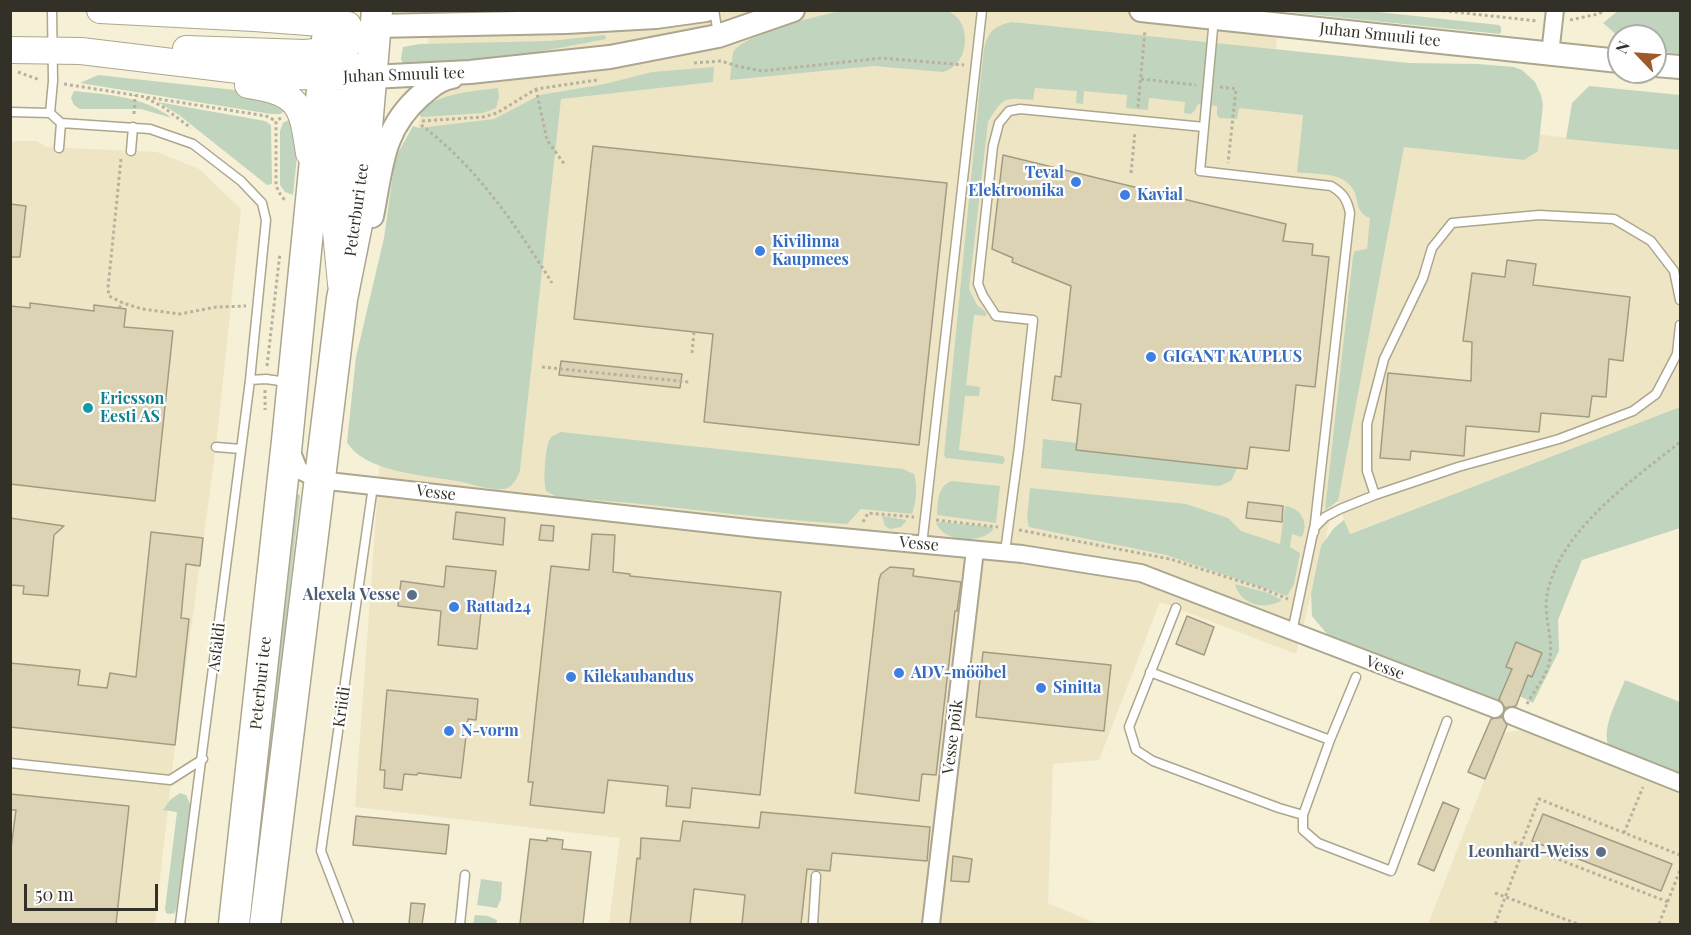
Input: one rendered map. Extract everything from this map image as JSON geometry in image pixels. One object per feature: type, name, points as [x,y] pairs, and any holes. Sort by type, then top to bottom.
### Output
[{"type":"highway","name":"Peterburi tee","points":[[234,924],[313,179],[339,52],[376,18]]},
{"type":"highway","name":"Peterburi tee","points":[[265,924],[342,298],[360,209],[339,52]]},
{"type":"main road","name":"Juhan Smuuli tee","points":[[99,10],[254,18],[339,52],[470,72],[610,57],[718,36],[793,10]]},
{"type":"main road","points":[[254,18],[287,10]]},
{"type":"main road","points":[[440,10],[510,23]]},
{"type":"main road","name":"Juhan Smuuli tee","points":[[339,52],[376,18],[417,26],[656,17],[706,10]]},
{"type":"main road","name":"Juhan Smuuli tee","points":[[1141,10],[1214,14],[1607,60]]},
{"type":"main road","points":[[10,50],[189,49],[339,52]]},
{"type":"main road","points":[[81,51],[142,69],[278,90],[298,106],[304,120],[313,179]]},
{"type":"main road","points":[[342,298],[368,239],[384,149],[395,124],[415,101],[442,79],[470,72]]},
{"type":"street","points":[[1550,54],[1554,17]]},
{"type":"street","name":"Peterburi tee","points":[[287,441],[299,470],[319,480]]},
{"type":"street","name":"Vesse","points":[[319,480],[757,529],[1005,552],[1141,573],[1495,709]]},
{"type":"street","name":"Vesse põik","points":[[931,924],[975,550]]},
{"type":"street","points":[[1515,717],[1680,783]]},
{"type":"lane","points":[[50,113],[53,81],[52,10]]},
{"type":"lane","points":[[714,10],[718,36]]},
{"type":"lane","points":[[922,545],[982,10]]},
{"type":"lane","points":[[1214,14],[1200,171],[1330,186],[1341,192],[1347,201],[1350,213],[1314,532]]},
{"type":"lane","points":[[1005,552],[1033,320],[996,316],[978,284],[993,146],[999,123],[1008,111],[1020,109],[1204,127]]},
{"type":"lane","points":[[10,112],[50,113],[61,123],[59,148]]},
{"type":"lane","name":"Asfaldi","points":[[61,123],[150,129],[193,144],[241,181],[262,204],[266,220],[250,380],[180,924]]},
{"type":"lane","points":[[131,151],[133,128]]},
{"type":"lane","points":[[1375,495],[1367,471],[1367,424],[1384,359],[1423,278],[1432,248],[1452,223],[1539,215],[1614,219],[1651,241],[1674,271],[1680,300]]},
{"type":"lane","points":[[1292,632],[1314,528],[1325,517],[1340,508],[1375,495],[1458,467],[1559,439],[1633,411],[1656,394],[1677,354],[1680,325]]},
{"type":"lane","points":[[250,380],[266,379],[293,384]]},
{"type":"lane","points":[[216,447],[241,449]]},
{"type":"lane","name":"Kriidi","points":[[349,924],[321,851],[373,486]]},
{"type":"lane","points":[[1176,608],[1130,727],[1136,750],[1153,761],[1279,808],[1304,815]]},
{"type":"lane","points":[[1150,672],[1330,740]]},
{"type":"lane","points":[[1356,677],[1330,740],[1304,815],[1303,830],[1318,843],[1391,871],[1447,721]]},
{"type":"lane","points":[[10,763],[170,780],[203,759]]},
{"type":"lane","points":[[460,924],[465,875]]},
{"type":"lane","points":[[813,924],[816,876]]},
{"type":"path","points":[[1437,10],[1554,17],[1598,14],[1606,10]]},
{"type":"path","points":[[1131,173],[1147,11]]},
{"type":"path","points":[[680,43],[683,63],[721,61],[762,70],[882,58],[974,66]]},
{"type":"path","points":[[10,72],[19,72],[38,80],[266,116],[276,121]]},
{"type":"path","points":[[552,283],[524,239],[468,166],[414,121],[483,117],[497,113],[536,89],[605,79]]},
{"type":"path","points":[[536,89],[547,140],[565,165]]},
{"type":"path","points":[[135,95],[133,128],[122,142],[109,296],[123,303],[161,313],[180,314],[216,307],[274,308]]},
{"type":"path","points":[[119,308],[123,303]]},
{"type":"path","points":[[692,353],[694,332]]},
{"type":"path","points":[[542,367],[689,382]]},
{"type":"path","points":[[1515,717],[1549,664],[1551,648],[1546,617],[1546,598],[1557,563],[1575,537],[1615,495],[1680,442]]},
{"type":"path","points":[[1624,833],[1649,771]]},
{"type":"path","points":[[1495,924],[1539,799],[1680,855]]},
{"type":"path","points":[[1514,842],[1668,902]]},
{"type":"path","points":[[1659,924],[1680,870]]},
{"type":"path","points":[[1495,893],[1578,924]]},
{"type":"shaded area","points":[[432,11],[1280,11],[1269,111],[1405,120],[1680,150],[1680,407],[1349,534],[1336,497],[1296,654],[1160,602],[1099,760],[1053,764],[1048,903],[1097,924],[609,924],[620,838],[355,807],[381,446]]},
{"type":"shaded area","points":[[11,141],[37,141],[46,147],[157,152],[199,169],[241,209],[216,447],[175,745],[155,924],[11,924]]},
{"type":"shaded area","points":[[1521,730],[1680,794],[1680,924],[1428,924],[1503,733]]},
{"type":"green space","points":[[849,10],[948,11],[962,24],[965,33],[963,53],[952,68],[943,72],[874,66],[730,80],[733,52],[741,45],[787,25]]},
{"type":"green space","points":[[1278,11],[1369,11],[1499,25],[1501,32],[1500,34]]},
{"type":"green space","points":[[1618,11],[1680,11],[1680,54],[1667,52],[1667,24],[1607,24],[1607,26],[1603,23]]},
{"type":"green space","points":[[1012,22],[1409,63],[1514,67],[1522,70],[1535,82],[1543,105],[1538,151],[1524,160],[1404,147],[1338,501],[1325,510],[1353,256],[1355,251],[1367,249],[1370,218],[1360,210],[1353,189],[1348,183],[1336,176],[1297,172],[1303,115],[1239,108],[1237,119],[1219,118],[1217,106],[1198,104],[1191,114],[1184,113],[1185,102],[1149,98],[1148,110],[1126,108],[1127,95],[1084,91],[1083,104],[1076,103],[1077,91],[1035,88],[1033,100],[1010,99],[1001,103],[988,122],[969,289],[977,305],[986,312],[986,316],[974,315],[966,385],[980,387],[979,396],[965,396],[959,450],[1003,456],[1005,460],[1003,464],[946,458],[944,455],[984,48],[990,34],[995,29]]},
{"type":"green space","points":[[605,35],[606,39],[501,59],[404,66],[401,59],[403,47],[420,44],[550,41]]},
{"type":"green space","points":[[714,67],[713,82],[561,99],[520,470],[514,483],[507,488],[496,489],[397,471],[367,460],[355,452],[347,442],[356,357],[384,238],[394,166],[399,151],[413,126],[419,128],[494,119],[540,95],[605,84],[652,72]]},
{"type":"green space","points":[[98,75],[262,93],[289,109],[280,114],[271,114],[80,83]]},
{"type":"green space","points":[[1589,86],[1680,95],[1680,150],[1566,139],[1572,103]]},
{"type":"green space","points":[[498,88],[499,98],[496,108],[483,113],[422,117],[416,111],[446,97]]},
{"type":"green space","points":[[74,91],[137,101],[172,118],[141,109],[80,109],[74,105],[71,98]]},
{"type":"green space","points":[[158,102],[265,121],[271,125],[272,184],[267,185],[179,115]]},
{"type":"green space","points":[[294,117],[299,136],[293,195],[285,192],[280,185],[280,131],[283,123]]},
{"type":"green space","points":[[1680,407],[1680,528],[1582,560],[1558,620],[1559,651],[1533,703],[1520,696],[1528,675],[1532,676],[1542,653],[1517,642],[1506,666],[1512,669],[1498,703],[1421,674],[1327,634],[1312,616],[1311,594],[1321,546],[1334,528],[1344,520],[1350,534]]},
{"type":"green space","points":[[561,432],[903,469],[914,474],[915,505],[912,514],[861,509],[847,524],[559,498],[546,491],[545,474],[549,441],[552,436]]},
{"type":"green space","points":[[1043,439],[1077,443],[1076,450],[1237,468],[1231,481],[1219,486],[1041,468]]},
{"type":"green space","points":[[952,481],[1000,486],[996,523],[937,515],[941,490],[943,486]]},
{"type":"green space","points":[[1030,488],[1186,504],[1228,518],[1241,531],[1280,544],[1285,506],[1291,507],[1302,517],[1305,526],[1302,537],[1292,534],[1290,547],[1300,553],[1294,584],[1287,596],[1166,555],[1029,527],[1027,518]]},
{"type":"green space","points":[[293,493],[300,495],[253,924],[245,924]]},
{"type":"green space","points":[[882,516],[907,520],[901,527],[890,529],[885,526]]},
{"type":"green space","points":[[936,523],[994,529],[981,537],[954,538],[940,530]]},
{"type":"green space","points":[[1235,584],[1268,593],[1282,600],[1269,605],[1254,604],[1242,597]]},
{"type":"green space","points":[[1625,680],[1680,702],[1680,776],[1611,750],[1607,735],[1608,725]]},
{"type":"green space","points":[[180,793],[186,795],[191,806],[176,910],[175,913],[169,914],[165,909],[177,812],[163,810],[170,800]]},
{"type":"green space","points":[[481,879],[502,882],[501,899],[497,908],[477,905]]},
{"type":"green space","points":[[475,915],[488,916],[497,920],[496,924],[473,924]]},
{"type":"building","name":"Kivilinna Kaupmees","points":[[593,146],[947,183],[919,445],[704,422],[713,334],[574,319]]},
{"type":"building","points":[[1003,155],[1286,224],[1283,241],[1313,244],[1312,255],[1329,257],[1315,387],[1296,385],[1289,451],[1250,447],[1247,469],[1076,450],[1081,404],[1052,400],[1055,376],[1061,377],[1071,286],[1012,262],[1013,258],[992,249]]},
{"type":"building","points":[[10,204],[26,206],[20,257],[10,257]]},
{"type":"building","points":[[1507,260],[1536,264],[1533,285],[1630,297],[1623,361],[1609,359],[1606,397],[1592,396],[1589,417],[1541,413],[1539,432],[1466,426],[1464,456],[1411,451],[1410,460],[1380,458],[1388,373],[1471,381],[1472,342],[1463,341],[1472,273],[1505,277]]},
{"type":"building","name":"Ericsson Eesti AS","points":[[30,303],[94,311],[94,305],[126,309],[124,327],[173,331],[155,501],[10,484],[10,306],[30,308]]},
{"type":"building","points":[[561,361],[682,374],[680,388],[559,375]]},
{"type":"building","points":[[1248,502],[1283,506],[1282,522],[1246,518]]},
{"type":"building","points":[[456,512],[505,518],[503,545],[453,539]]},
{"type":"building","points":[[10,518],[64,526],[54,535],[48,596],[23,594],[24,586],[10,585]]},
{"type":"building","points":[[541,525],[554,526],[553,541],[539,540]]},
{"type":"building","points":[[151,532],[203,538],[200,566],[186,564],[181,618],[189,619],[175,745],[10,727],[10,663],[80,670],[78,685],[107,688],[110,673],[136,677]]},
{"type":"building","points":[[592,534],[615,535],[613,572],[630,574],[630,576],[781,592],[760,795],[692,788],[690,808],[666,806],[668,786],[608,780],[604,813],[530,805],[533,782],[528,782],[551,566],[589,570]]},
{"type":"building","points":[[446,566],[496,571],[492,604],[482,603],[477,649],[438,645],[441,611],[398,606],[401,581],[444,587]]},
{"type":"building","points":[[890,567],[914,569],[913,576],[961,582],[957,611],[955,611],[936,775],[922,774],[919,801],[855,793],[879,580],[881,574]]},
{"type":"building","points":[[1187,616],[1214,627],[1204,655],[1176,644]]},
{"type":"building","points":[[1516,642],[1542,653],[1532,677],[1528,675],[1516,706],[1505,708],[1499,699],[1512,669],[1506,667]]},
{"type":"building","points":[[983,652],[1111,665],[1104,731],[976,717]]},
{"type":"building","points":[[387,690],[478,699],[476,720],[468,719],[461,778],[418,773],[417,775],[404,774],[402,790],[384,788],[385,770],[380,770]]},
{"type":"building","points":[[1502,717],[1507,725],[1485,779],[1468,772],[1491,719]]},
{"type":"building","points":[[10,794],[129,806],[116,924],[10,924],[10,856],[16,810],[10,810]]},
{"type":"building","points":[[1443,802],[1459,809],[1434,871],[1418,864]]},
{"type":"building","points":[[761,812],[930,827],[927,861],[832,853],[830,871],[807,869],[801,924],[742,924],[745,895],[694,889],[690,924],[630,924],[641,838],[680,841],[683,821],[759,828]]},
{"type":"building","points":[[1543,814],[1672,864],[1661,891],[1532,841]]},
{"type":"building","points":[[356,816],[449,825],[446,854],[353,845]]},
{"type":"building","points":[[547,838],[563,840],[562,849],[591,852],[583,924],[520,924],[530,839],[547,841]]},
{"type":"building","points":[[953,856],[972,859],[969,882],[951,881]]},
{"type":"building","points":[[411,903],[425,904],[422,924],[409,924]]},
{"type":"place","name":"Teval Elektroonika","points":[[1076,182]]},
{"type":"place","name":"Kavial","points":[[1125,195]]},
{"type":"place","name":"Kivilinna Kaupmees","points":[[760,251]]},
{"type":"place","name":"GIGANT KAUPLUS","points":[[1151,357]]},
{"type":"place","name":"Ericsson Eesti AS","points":[[88,408]]},
{"type":"place","name":"Alexela Vesse","points":[[412,595]]},
{"type":"place","name":"Rattad24","points":[[454,607]]},
{"type":"place","name":"ADV-mööbel","points":[[899,673]]},
{"type":"place","name":"Kilekaubandus","points":[[571,677]]},
{"type":"place","name":"Sinitta","points":[[1041,688]]},
{"type":"place","name":"N-vorm","points":[[449,731]]},
{"type":"place","name":"Leonhard-Weiss","points":[[1601,852]]}]
